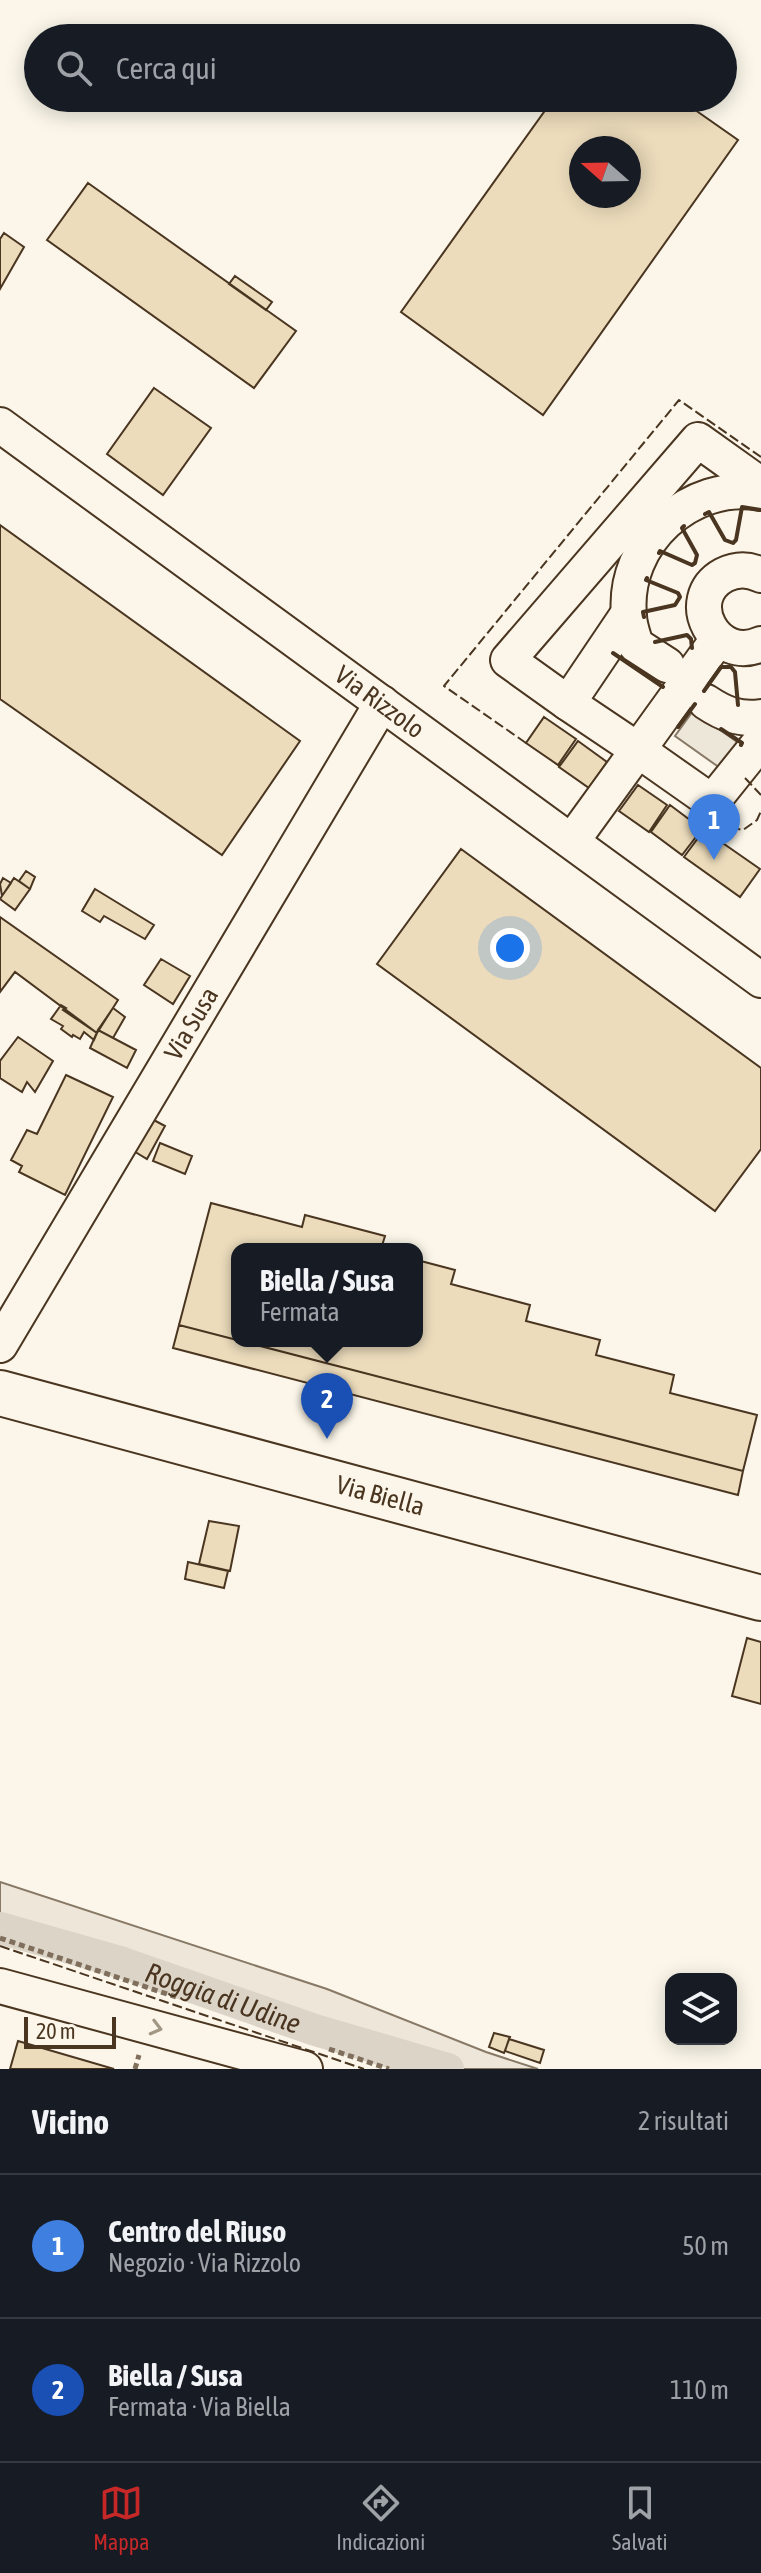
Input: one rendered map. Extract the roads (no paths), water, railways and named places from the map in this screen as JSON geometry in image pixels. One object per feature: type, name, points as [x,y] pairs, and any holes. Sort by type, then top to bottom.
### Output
[{"type":"main road","name":"Via Biella","points":[[0,1393],[761,1598]]},
{"type":"street","name":"Via Rizzolo","points":[[0,425],[761,980]]},
{"type":"street","points":[[761,485],[698,440],[508,660],[712,802],[761,741]]},
{"type":"street","points":[[667,665],[636,645],[628,614],[632,578],[639,557],[666,520],[685,506],[729,491],[761,493]]},
{"type":"street","points":[[761,575],[744,570],[731,572],[718,578],[709,588],[704,601],[707,627],[727,646],[740,649],[761,644]]},
{"type":"street","points":[[568,703],[628,614]]},
{"type":"street","points":[[572,841],[718,639]]},
{"type":"street","points":[[706,702],[724,714],[747,719],[761,717]]},
{"type":"street","name":"Via Susa","points":[[0,1345],[382,703]]},
{"type":"street","points":[[0,1986],[305,2069]]},
{"type":"waterway","name":"Roggia di Udine","points":[[0,1928],[123,1963],[315,2030],[448,2069]]},
{"type":"place","name":"Centro del Riuso","points":[[714,860]]},
{"type":"place","name":"Biella / Susa","points":[[327,1439]]}]
